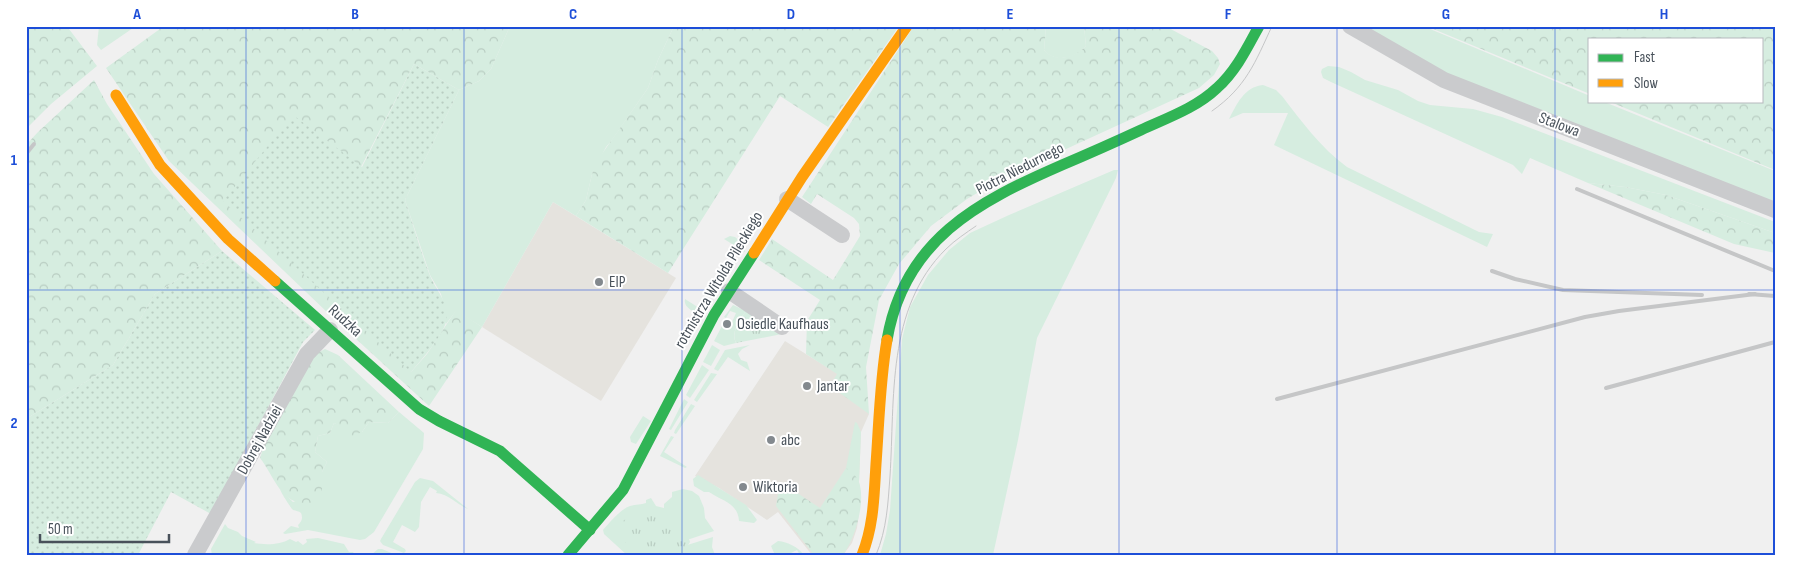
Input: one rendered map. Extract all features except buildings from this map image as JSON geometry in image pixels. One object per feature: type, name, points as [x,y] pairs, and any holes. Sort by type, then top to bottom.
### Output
[{"type":"street","name":"rotmistrza Witolda Pileckiego","points":[[568,555],[627,485],[697,345],[729,291],[788,199],[907,26]]},
{"type":"street","name":"Piotra Niedurnego","points":[[862,555],[869,537],[874,508],[883,358],[887,329],[894,303],[917,261],[947,230],[999,194],[1208,98],[1230,76],[1259,26]]},
{"type":"street","name":"Stalowa","points":[[1350,26],[1444,80],[1775,210]]},
{"type":"street","name":"Rudzka","points":[[116,95],[160,164],[228,239],[419,409],[443,425],[486,442],[500,451],[590,530]]},
{"type":"street","points":[[788,199],[842,235]]},
{"type":"street","points":[[729,291],[782,327]]},
{"type":"street","name":"Dobrej Nadziei","points":[[195,555],[307,354],[330,330]]},
{"type":"shaded area","points":[[553,202],[676,278],[601,401],[482,327]]},
{"type":"shaded area","points":[[785,341],[838,374],[869,414],[861,432],[859,482],[861,498],[857,528],[852,543],[843,555],[812,555],[778,512],[767,520],[719,488],[695,476]]},
{"type":"green space","points":[[26,26],[65,26],[97,66],[51,104],[26,129]]},
{"type":"green space","points":[[99,26],[136,26],[101,50],[97,45]]},
{"type":"green space","points":[[164,26],[510,26],[491,69],[479,81],[459,90],[414,64],[361,167],[411,372],[427,354],[456,310],[482,327],[429,406],[329,314],[169,161],[106,68]]},
{"type":"green space","points":[[510,26],[674,26],[658,60],[648,88],[606,147],[592,174],[586,200],[576,216],[553,202],[482,327],[456,311],[446,324],[446,313],[441,294],[430,275],[405,200],[459,90],[479,81],[491,69]]},
{"type":"green space","points":[[674,26],[899,26],[828,127],[780,96],[668,273],[576,216],[586,200],[597,161],[648,88],[658,60]]},
{"type":"green space","points":[[914,26],[1046,26],[1044,50],[1059,58],[1076,54],[1086,46],[1084,26],[1165,26],[1212,51],[1220,64],[1214,75],[1199,88],[1001,179],[967,199],[931,226],[899,264],[879,300],[866,367],[869,414],[830,386],[837,374],[806,354],[807,321],[820,300],[759,260],[772,239],[833,280],[860,236],[859,224],[854,218],[817,194],[811,204],[802,197]]},
{"type":"green space","points":[[1046,26],[1084,26],[1086,46],[1077,54],[1065,58],[1054,57],[1044,50]]},
{"type":"green space","points":[[1364,26],[1423,26],[1588,95],[1588,102],[1604,102],[1775,171],[1775,203],[1457,79]]},
{"type":"green space","points":[[1426,26],[1771,26],[1775,28],[1775,170],[1610,102],[1764,102],[1764,38],[1588,38],[1588,93]]},
{"type":"green space","points":[[414,64],[459,90],[405,200],[426,264],[444,302],[447,315],[441,334],[411,372],[223,201],[293,115],[362,167]]},
{"type":"green space","points":[[1328,66],[1339,67],[1365,80],[1398,90],[1430,105],[1473,109],[1502,117],[1775,222],[1775,233],[1666,195],[1625,187],[1588,183],[1530,158],[1522,174],[1513,165],[1323,78],[1322,69]]},
{"type":"green space","points":[[94,80],[107,104],[154,174],[222,251],[155,294],[113,365],[26,419],[26,145]]},
{"type":"green space","points":[[1263,85],[1276,90],[1320,143],[1347,167],[1479,232],[1493,234],[1487,247],[1274,145],[1288,113],[1243,113],[1229,119],[1238,102],[1246,93],[1256,86]]},
{"type":"green space","points":[[1114,170],[1118,170],[1116,178],[1037,338],[1018,440],[993,555],[880,555],[890,510],[902,339],[910,307],[928,275],[949,250],[970,233]]},
{"type":"green space","points":[[1588,183],[1625,187],[1666,195],[1775,233],[1775,253],[1734,244]]},
{"type":"green space","points":[[730,236],[735,237],[745,245],[745,252],[724,239]]},
{"type":"green space","points":[[222,251],[315,330],[303,342],[211,514],[171,492],[138,555],[26,555],[26,419],[113,365],[155,294]]},
{"type":"green space","points":[[685,299],[707,313],[702,316],[693,311],[686,305]]},
{"type":"green space","points":[[733,305],[746,311],[735,330],[736,343],[724,346],[714,341],[722,326],[729,329],[736,313],[730,311],[726,318],[724,317]]},
{"type":"green space","points":[[746,311],[782,334],[736,343],[735,330]]},
{"type":"green space","points":[[712,345],[720,350],[711,366],[703,362]]},
{"type":"green space","points":[[750,345],[742,349],[738,354],[741,360],[747,362],[750,371],[728,357],[718,371],[714,369],[725,350]]},
{"type":"green space","points":[[325,349],[338,355],[399,412],[388,423],[369,422],[362,432],[350,437],[343,427],[334,423],[330,433],[318,436],[315,452],[327,462],[322,472],[322,491],[312,504],[302,503],[293,501],[280,490],[260,458],[265,443],[314,355]]},
{"type":"green space","points":[[702,365],[709,370],[690,398],[686,395]]},
{"type":"green space","points":[[711,373],[717,374],[697,402],[694,400]]},
{"type":"green space","points":[[684,399],[688,402],[671,430],[669,429]]},
{"type":"green space","points":[[691,404],[695,406],[676,434],[674,433],[675,430]]},
{"type":"green space","points":[[399,412],[424,433],[423,449],[374,532],[365,539],[360,540],[308,530],[283,533],[291,526],[299,528],[298,525],[302,516],[300,512],[292,509],[280,489],[293,502],[322,491],[322,472],[327,462],[315,452],[318,436],[330,433],[334,423],[362,432],[369,422],[388,423]]},
{"type":"green space","points":[[643,416],[651,421],[636,444],[631,442],[630,437]]},
{"type":"green space","points":[[855,422],[861,432],[859,482],[846,468]]},
{"type":"green space","points":[[671,436],[674,437],[664,452],[687,467],[685,468],[660,456]]},
{"type":"green space","points":[[846,468],[857,478],[861,490],[860,510],[852,539],[843,555],[814,555],[776,506],[778,494],[785,485],[820,508]]},
{"type":"green space","points":[[698,475],[746,505],[757,520],[754,523],[739,521],[736,510],[732,506],[709,492],[704,492],[694,486],[693,479]]},
{"type":"green space","points":[[420,478],[433,481],[468,509],[445,495],[436,493],[437,491],[430,487],[421,502],[419,527],[415,532],[402,525],[393,542],[405,549],[404,553],[383,545],[380,541],[415,482]]},
{"type":"green space","points":[[683,489],[692,491],[699,496],[704,508],[705,518],[714,531],[690,539],[683,538],[649,555],[627,555],[604,534],[603,530],[623,510],[632,505],[646,503],[646,500],[651,498],[656,506],[664,508],[664,504],[672,497],[672,492]]},
{"type":"green space","points":[[638,510],[671,517],[686,530],[690,542],[682,555],[645,555],[620,539],[619,524]]},
{"type":"green space","points":[[225,524],[228,528],[256,542],[254,543],[272,544],[290,539],[298,541],[303,545],[307,542],[306,539],[318,538],[344,544],[349,552],[353,552],[355,555],[212,555],[211,549]]},
{"type":"green space","points":[[713,537],[712,547],[715,555],[674,555],[684,546]]},
{"type":"green space","points":[[778,541],[792,545],[804,555],[800,555],[797,550],[787,555],[775,555],[771,546]]},
{"type":"green space","points":[[378,549],[382,549],[396,555],[371,555]]},
{"type":"tram line","points":[[1212,111],[1224,102],[1241,83],[1255,63],[1272,26]]},
{"type":"tram line","points":[[876,555],[883,535],[888,506],[894,386],[903,326],[913,299],[927,273],[949,246],[976,226]]},
{"type":"railway","points":[[26,154],[34,144]]},
{"type":"railway","points":[[1577,189],[1775,271]]},
{"type":"railway","points":[[1492,271],[1515,279],[1563,290],[1702,295]]},
{"type":"railway","points":[[1749,294],[1775,296]]},
{"type":"railway","points":[[1277,399],[1585,317],[1755,294]]},
{"type":"railway","points":[[1606,388],[1775,342]]},
{"type":"traffic: fast","points":[[887,340],[896,305],[910,276],[927,250],[949,229],[974,210],[1001,194],[1191,107],[1209,95],[1230,74],[1241,59],[1259,26]]},
{"type":"traffic: fast","points":[[568,555],[623,490],[714,315],[754,253]]},
{"type":"traffic: fast","points":[[275,281],[419,409],[500,451],[590,530]]},
{"type":"traffic: slow","points":[[754,253],[802,177],[907,26]]},
{"type":"traffic: slow","points":[[116,95],[160,165],[228,239],[275,281]]},
{"type":"traffic: slow","points":[[862,555],[873,510],[881,386],[887,340]]},
{"type":"place","name":"EIP","points":[[599,282]]},
{"type":"place","name":"Osiedle Kaufhaus","points":[[727,324]]},
{"type":"place","name":"Jantar","points":[[807,386]]},
{"type":"place","name":"abc","points":[[771,440]]},
{"type":"place","name":"Wiktoria","points":[[743,487]]}]
